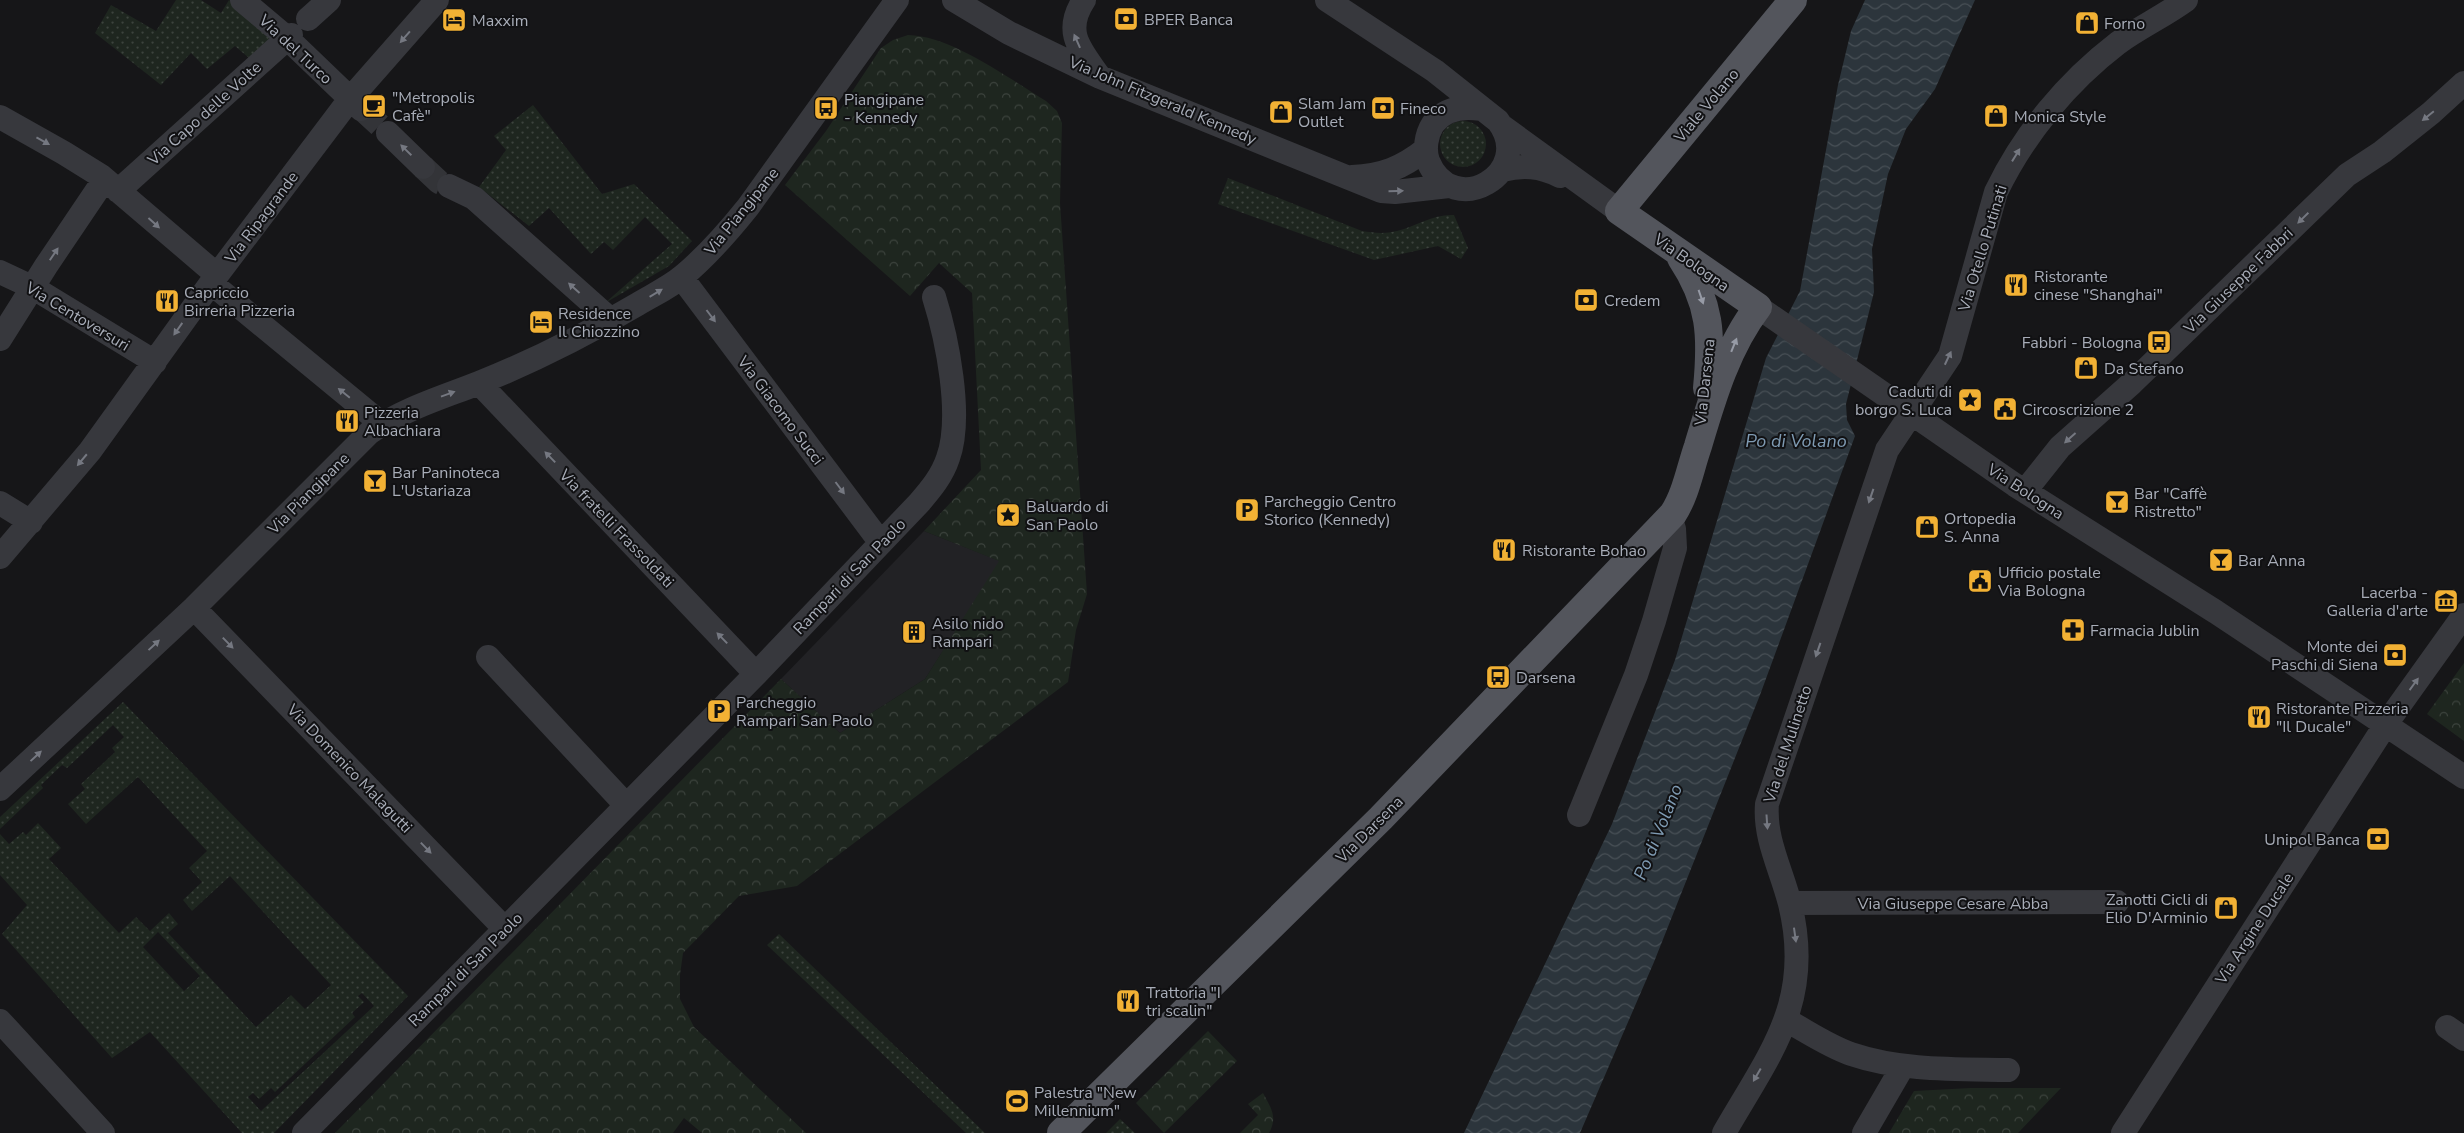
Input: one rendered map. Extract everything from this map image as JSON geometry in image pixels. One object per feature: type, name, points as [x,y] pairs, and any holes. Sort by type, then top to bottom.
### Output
[{"type":"main road","name":"Viale Volano","points":[[1619,211],[1793,0]]},
{"type":"main road","name":"Via Bologna","points":[[1619,211],[1758,307]]},
{"type":"main road","name":"Via Darsena","points":[[1679,254],[1697,285],[1710,326],[1711,350],[1707,388],[1694,457]]},
{"type":"main road","name":"Via Darsena","points":[[1061,1133],[1388,811],[1670,517],[1682,497],[1709,411],[1737,338],[1758,307]]},
{"type":"street","name":"Via del Turco","points":[[242,0],[289,36],[356,104]]},
{"type":"street","points":[[308,19],[328,0]]},
{"type":"street","name":"Via Ripagrande","points":[[0,557],[90,451],[214,279],[356,104],[437,0]]},
{"type":"street","name":"Via Piangipane","points":[[0,789],[194,608],[332,468],[382,424],[423,403],[479,383],[543,356],[611,320],[682,278],[725,236],[748,207],[897,0]]},
{"type":"street","name":"Via John Fitzgerald Kennedy","points":[[954,0],[1010,33],[1100,77],[1351,177],[1381,191],[1395,192],[1450,186]]},
{"type":"street","points":[[1084,0],[1074,22],[1073,33],[1077,43],[1100,77]]},
{"type":"street","name":"Via Bologna","points":[[1327,0],[1423,64],[1498,121],[1503,127],[1619,211]]},
{"type":"street","name":"Via Otello Putinati","points":[[1912,413],[1950,356],[1996,192],[2008,167],[2026,139],[2044,116],[2090,67],[2139,28],[2186,0]]},
{"type":"street","name":"Via Capo delle Volte","points":[[0,339],[32,287],[111,185],[289,36]]},
{"type":"street","name":"Via Bologna","points":[[1423,64],[1435,80],[1442,96],[1443,108],[1439,118],[1428,133],[1426,149]]},
{"type":"street","name":"Via Giuseppe Fabbri","points":[[2025,491],[2060,447],[2132,383],[2347,176],[2426,118],[2464,83]]},
{"type":"street","points":[[1439,118],[1451,110],[1464,106],[1481,109]]},
{"type":"street","points":[[0,117],[64,153],[111,185],[214,279],[382,424]]},
{"type":"street","points":[[1426,149],[1433,171],[1440,181],[1462,189],[1478,188],[1491,182],[1502,170],[1507,159],[1508,146],[1503,127]]},
{"type":"street","points":[[388,133],[423,167]]},
{"type":"street","name":"Via John Fitzgerald Kennedy","points":[[1351,177],[1370,177],[1392,172],[1405,166],[1426,149]]},
{"type":"street","name":"Via Bologna","points":[[1502,170],[1520,166],[1537,168],[1556,174],[1595,193]]},
{"type":"street","points":[[449,186],[474,198],[611,320]]},
{"type":"street","name":"Via Centoversuri","points":[[0,272],[32,287],[155,362]]},
{"type":"street","name":"Via Giacomo Succi","points":[[682,278],[881,542]]},
{"type":"street","name":"Rampari di San Paolo","points":[[304,1133],[756,674],[938,479],[948,457],[952,442],[953,415],[947,344],[934,297]]},
{"type":"street","name":"Via Bologna","points":[[1758,307],[2025,491],[2216,612],[2464,777]]},
{"type":"street","name":"Via fratelli Frassoldati","points":[[479,383],[756,674]]},
{"type":"street","name":"Via del Mulinetto","points":[[1724,1133],[1772,1050],[1786,1020],[1795,992],[1798,962],[1796,935],[1790,903],[1768,833],[1766,813],[1769,794],[1887,450],[1912,413]]},
{"type":"street","points":[[0,503],[31,522]]},
{"type":"street","points":[[1579,815],[1626,701],[1654,621],[1675,548],[1674,530],[1670,517]]},
{"type":"street","name":"Via Domenico Malagutti","points":[[194,608],[505,929]]},
{"type":"street","name":"Via Argine Ducale","points":[[2123,1133],[2386,724],[2464,615]]},
{"type":"street","points":[[488,657],[626,805]]},
{"type":"street","name":"Via Giuseppe Cesare Abba","points":[[1790,903],[2116,902]]},
{"type":"street","points":[[1786,1020],[1850,1054],[1903,1066],[2008,1070]]},
{"type":"street","points":[[0,1021],[103,1133]]},
{"type":"street","points":[[1864,1133],[1903,1066]]},
{"type":"shaded area","points":[[924,531],[1000,561],[925,679],[840,733],[781,679]]},
{"type":"green space","points":[[176,0],[201,0],[221,13],[229,0],[274,35],[249,58],[235,46],[207,69],[191,53],[161,85],[95,33],[111,5],[156,31]]},
{"type":"green space","points":[[908,35],[943,42],[997,70],[1046,101],[1057,111],[1062,123],[1060,203],[1087,594],[1076,630],[1068,682],[797,886],[739,896],[683,953],[680,975],[680,999],[694,1027],[806,1133],[702,1133],[684,1118],[673,1133],[335,1133],[781,679],[840,733],[925,679],[999,561],[924,531],[981,470],[972,293],[939,263],[910,296],[785,185],[826,131],[881,48],[893,40]]},
{"type":"green space","points":[[533,105],[602,194],[634,184],[692,241],[669,266],[605,303],[672,244],[645,217],[613,250],[604,242],[591,254],[549,208],[529,226],[479,187],[506,150],[494,136]]},
{"type":"green space","points":[[1463,121],[1476,125],[1482,131],[1486,144],[1482,157],[1476,163],[1463,167],[1450,163],[1444,157],[1440,144],[1444,131],[1450,125]]},
{"type":"green space","points":[[1228,178],[1362,231],[1393,232],[1439,216],[1454,215],[1468,248],[1461,259],[1438,246],[1374,260],[1218,204]]},
{"type":"green space","points":[[2464,663],[2464,741],[2427,714]]},
{"type":"green space","points":[[123,702],[408,996],[274,1133],[242,1133],[150,1032],[112,1058],[2,934],[27,905],[0,875],[0,834],[9,844],[23,832],[26,835],[38,823],[61,848],[49,859],[119,933],[136,917],[150,931],[169,913],[178,924],[168,933],[256,1027],[291,995],[305,1009],[331,985],[230,876],[192,911],[183,900],[202,882],[189,868],[207,851],[138,777],[86,824],[68,804],[85,789],[81,784],[115,752],[112,748],[124,737],[113,725],[67,768],[62,765],[41,785],[43,788],[0,829],[0,817]],"holes":[[[158,932],[200,976],[184,991],[143,947]],[[362,993],[374,1006],[261,1111],[248,1097],[253,1093],[259,1099],[271,1088],[275,1092],[355,1017],[352,1013],[364,1002],[358,996]]]},
{"type":"green space","points":[[779,934],[985,1133],[966,1133],[767,945]]},
{"type":"green space","points":[[1208,1031],[1237,1061],[1164,1133],[1136,1103]]},
{"type":"green space","points":[[1971,1088],[2061,1088],[2018,1133],[1889,1133],[1914,1091]]},
{"type":"green space","points":[[1263,1093],[1271,1108],[1273,1117],[1269,1133],[1240,1133],[1258,1115],[1248,1104]]},
{"type":"green space","points":[[1120,1119],[1135,1133],[1106,1133]]},
{"type":"water","name":"Po di Volano","points":[[1865,0],[1975,0],[1935,89],[1906,129],[1888,174],[1872,249],[1874,292],[1846,404],[1847,420],[1855,436],[1760,695],[1654,962],[1580,1133],[1464,1133],[1612,824],[1675,660],[1766,358],[1800,291],[1838,85],[1851,31]]},
{"type":"tunnel","points":[[362,109],[388,133]]},
{"type":"tunnel","points":[[423,167],[439,182],[449,186]]},
{"type":"place","name":"BPER Banca","points":[[1126,19]]},
{"type":"place","name":"Maxxim","points":[[454,20]]},
{"type":"place","name":"Forno","points":[[2087,23]]},
{"type":"place","name":"\"Metropolis Cafè\"","points":[[374,106]]},
{"type":"place","name":"Piangipane - Kennedy","points":[[826,108]]},
{"type":"place","name":"Fineco","points":[[1383,108]]},
{"type":"place","name":"Slam Jam Outlet","points":[[1281,112]]},
{"type":"place","name":"Monica Style","points":[[1996,116]]},
{"type":"place","name":"Ristorante cinese \"Shanghai\"","points":[[2016,285]]},
{"type":"place","name":"Credem","points":[[1586,300]]},
{"type":"place","name":"Capriccio Birreria Pizzeria","points":[[167,301]]},
{"type":"place","name":"Residence Il Chiozzino","points":[[541,322]]},
{"type":"place","name":"Fabbri - Bologna","points":[[2159,342]]},
{"type":"place","name":"Da Stefano","points":[[2086,368]]},
{"type":"place","name":"Caduti di borgo S. Luca","points":[[1970,400]]},
{"type":"place","name":"Circoscrizione 2","points":[[2005,409]]},
{"type":"place","name":"Pizzeria Albachiara","points":[[347,421]]},
{"type":"place","name":"Bar Paninoteca L'Ustariaza","points":[[375,481]]},
{"type":"place","name":"Bar \"Caffè Ristretto\"","points":[[2117,502]]},
{"type":"place","name":"Parcheggio Centro Storico (Kennedy)","points":[[1247,510]]},
{"type":"place","name":"Baluardo di San Paolo","points":[[1008,515]]},
{"type":"place","name":"Ortopedia S. Anna","points":[[1927,527]]},
{"type":"place","name":"Ristorante Bohao","points":[[1504,550]]},
{"type":"place","name":"Bar Anna","points":[[2221,560]]},
{"type":"place","name":"Ufficio postale Via Bologna","points":[[1980,581]]},
{"type":"place","name":"Lacerba - Galleria d'arte","points":[[2446,601]]},
{"type":"place","name":"Farmacia Jublin","points":[[2073,630]]},
{"type":"place","name":"Asilo nido Rampari","points":[[914,632]]},
{"type":"place","name":"Monte dei Paschi di Siena","points":[[2395,655]]},
{"type":"place","name":"Darsena","points":[[1498,677]]},
{"type":"place","name":"Parcheggio Rampari San Paolo","points":[[719,711]]},
{"type":"place","name":"Ristorante Pizzeria \"Il Ducale\"","points":[[2259,717]]},
{"type":"place","name":"Unipol Banca","points":[[2378,839]]},
{"type":"place","name":"Zanotti Cicli di Elio D'Arminio","points":[[2226,908]]},
{"type":"place","name":"Trattoria \"I tri scalin\"","points":[[1128,1001]]},
{"type":"place","name":"Palestra \"New Millennium\"","points":[[1017,1101]]}]
